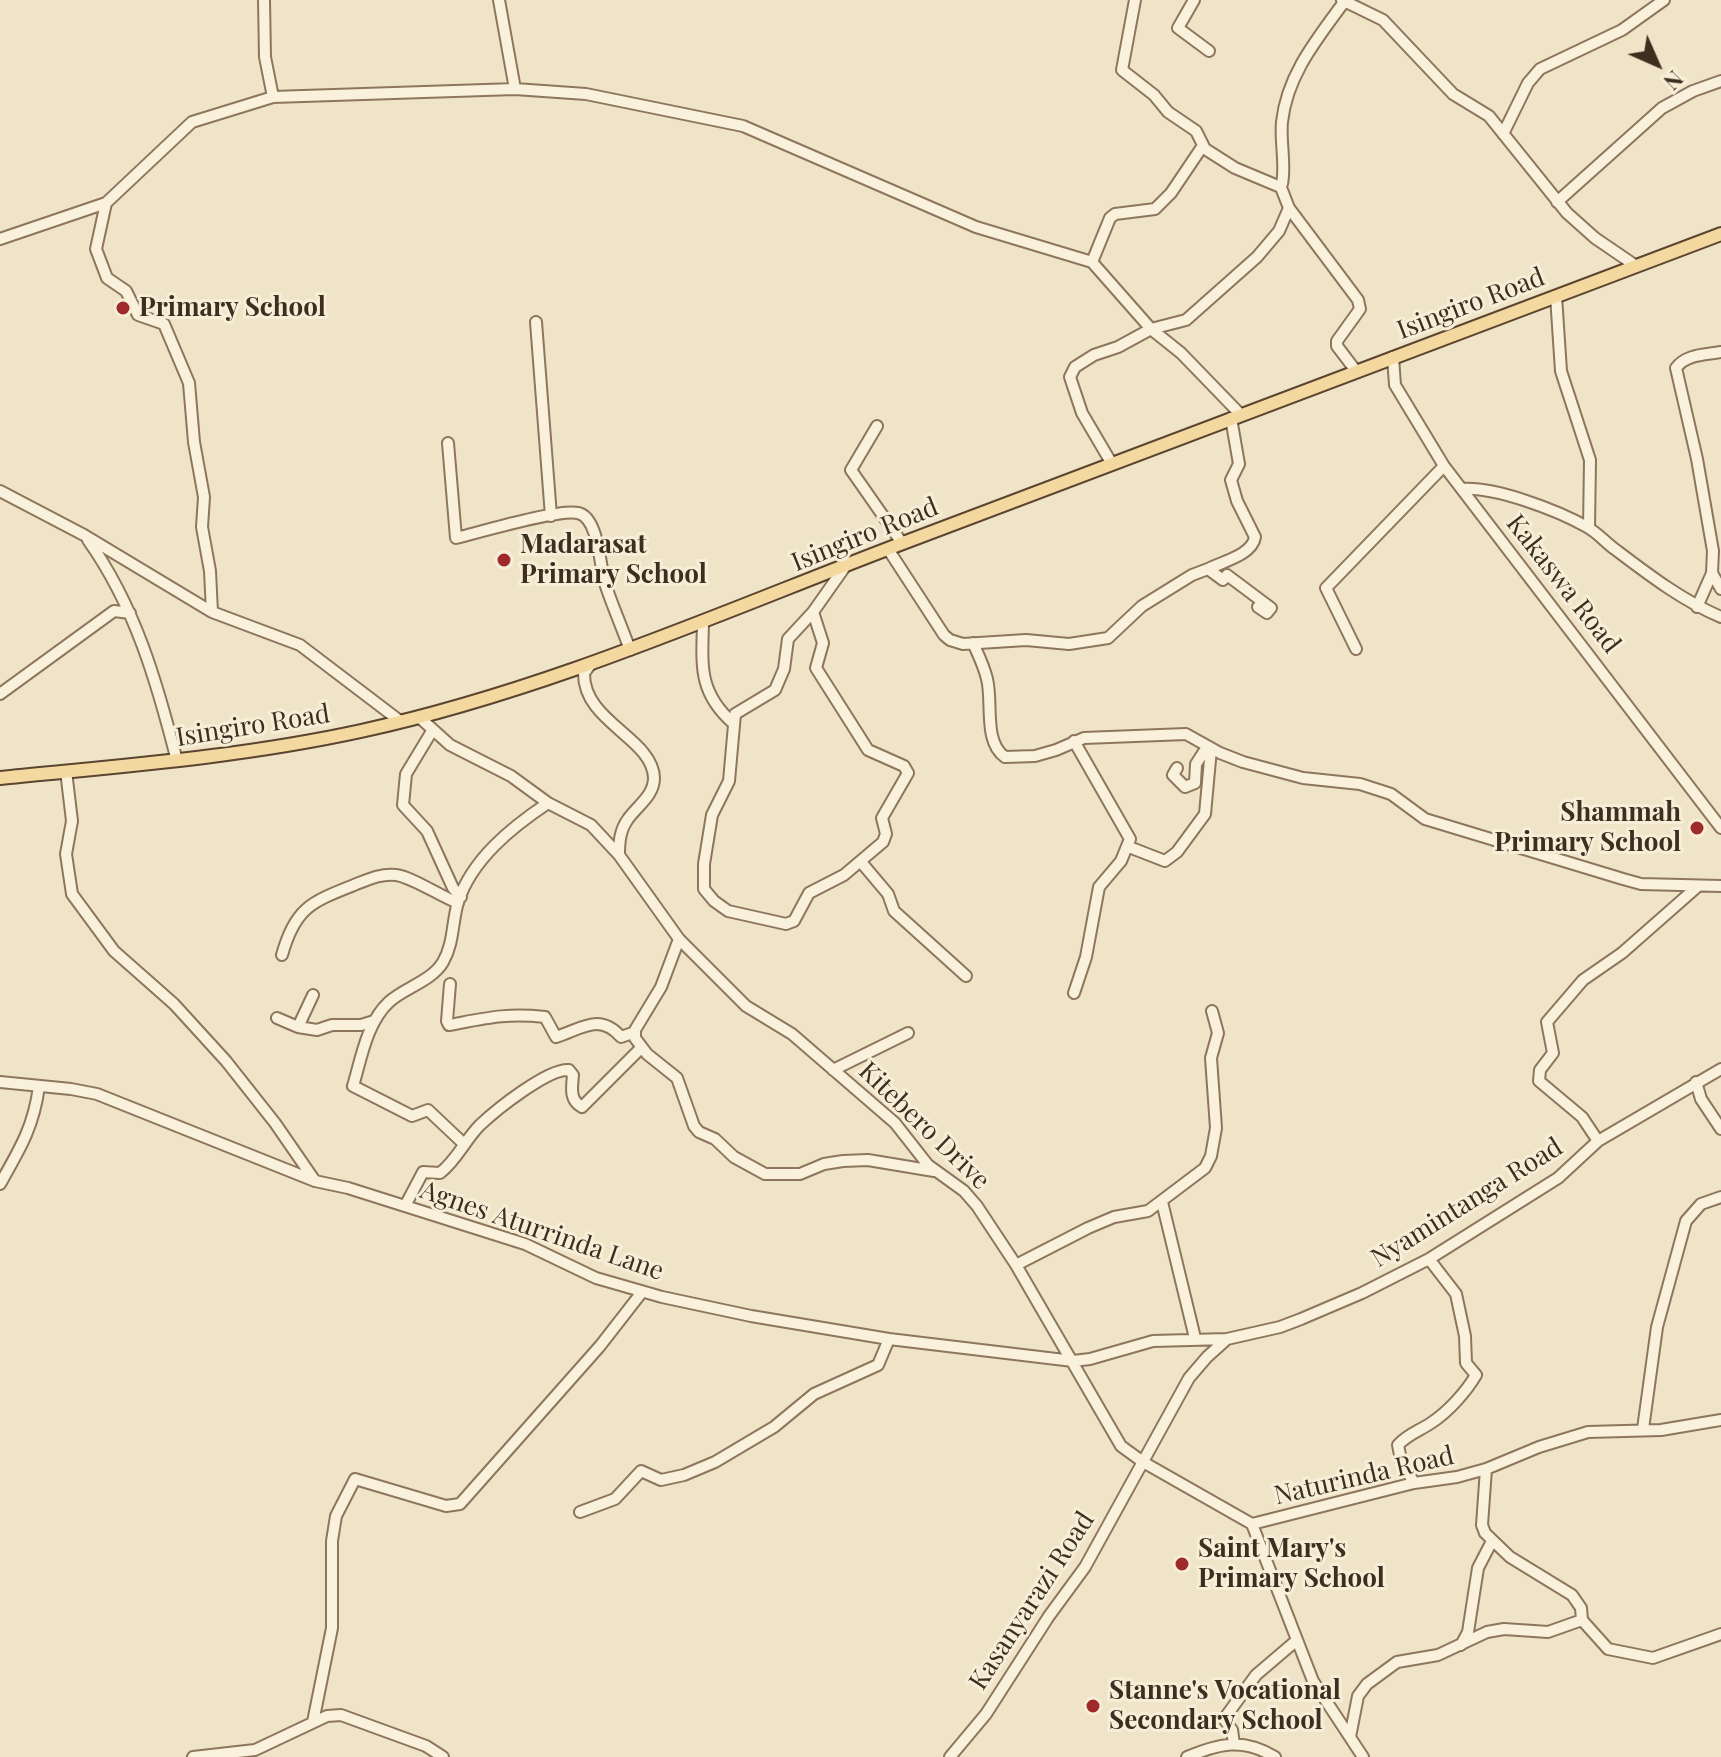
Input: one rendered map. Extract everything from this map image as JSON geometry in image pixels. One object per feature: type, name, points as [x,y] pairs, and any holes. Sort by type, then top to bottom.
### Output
[{"type":"main road","name":"Isingiro Road","points":[[0,778],[177,761],[272,748],[419,717],[506,693],[703,623],[902,543],[1721,234]]},
{"type":"street","points":[[264,0],[265,57],[273,97]]},
{"type":"street","points":[[499,0],[515,89]]},
{"type":"street","points":[[1135,0],[1122,70],[1154,95],[1168,112],[1196,131],[1204,147],[1235,168],[1280,185]]},
{"type":"street","points":[[1194,0],[1178,28],[1209,51]]},
{"type":"street","points":[[1503,134],[1528,83],[1540,69],[1609,38],[1664,0]]},
{"type":"street","points":[[1356,371],[1337,346],[1337,341],[1360,306],[1289,208],[1280,185],[1283,174],[1281,136],[1288,91],[1301,64],[1343,1],[1383,20],[1453,94],[1489,116],[1557,202],[1595,238],[1636,266]]},
{"type":"street","points":[[1557,202],[1662,108],[1693,91],[1721,81]]},
{"type":"street","points":[[0,239],[106,203],[192,122],[273,97],[515,89],[586,94],[743,126],[976,227],[1092,262],[1151,329],[1181,353],[1236,417],[1239,464],[1231,480],[1255,543],[1249,550],[1192,575],[1142,606],[1108,638],[1069,644],[1026,640],[956,643],[944,635],[888,549]]},
{"type":"street","points":[[1092,262],[1110,218],[1115,214],[1155,209],[1171,193],[1204,147]]},
{"type":"street","points":[[106,203],[96,249],[107,278],[126,291],[138,315],[164,324],[189,383],[194,442],[204,497],[202,527],[210,571],[212,612]]},
{"type":"street","points":[[1112,464],[1082,413],[1070,377],[1071,371],[1082,361],[1118,347],[1151,329],[1186,320],[1257,257],[1279,231],[1289,208]]},
{"type":"street","points":[[1556,296],[1561,371],[1590,460],[1589,528]]},
{"type":"street","points":[[536,322],[551,516]]},
{"type":"street","points":[[1697,607],[1712,573],[1716,536],[1676,368],[1692,357],[1721,352]]},
{"type":"street","name":"Kakaswa Road","points":[[1393,357],[1395,385],[1444,466],[1721,828]]},
{"type":"street","points":[[877,426],[851,470],[902,543]]},
{"type":"street","points":[[448,443],[456,538],[551,516],[579,513],[587,518],[599,547],[604,578],[630,650]]},
{"type":"street","points":[[1356,649],[1326,588],[1444,466]]},
{"type":"street","points":[[1463,489],[1490,490],[1589,528],[1697,607],[1721,617]]},
{"type":"street","points":[[0,491],[84,535],[212,612],[300,645],[400,721]]},
{"type":"street","points":[[84,535],[108,568],[130,613],[151,666],[177,761]]},
{"type":"street","points":[[813,612],[823,643],[816,662],[818,675],[868,750],[904,766],[908,773],[882,818],[886,834],[883,842],[861,862],[809,893],[794,921],[786,924],[728,911],[704,889],[704,864],[712,815],[729,781],[733,723],[738,711],[775,690],[784,669],[788,639],[813,612],[844,568]]},
{"type":"street","points":[[1208,569],[1223,580],[1227,575],[1271,608],[1267,613],[1258,607]]},
{"type":"street","points":[[1712,573],[1721,589]]},
{"type":"street","points":[[0,694],[114,611],[130,613]]},
{"type":"street","points":[[703,623],[701,667],[708,692],[715,705],[733,723]]},
{"type":"street","points":[[973,643],[986,676],[991,724],[1000,754],[1011,759],[1035,756],[1092,737],[1186,734],[1209,748],[1280,773],[1366,786],[1398,798],[1425,819],[1623,879],[1641,884],[1721,886]]},
{"type":"street","points":[[591,664],[584,673],[587,696],[645,756],[654,778],[652,790],[624,826],[619,855]]},
{"type":"street","name":"Kitebero Drive","points":[[419,717],[450,745],[525,784],[548,803],[591,825],[619,855],[679,939],[746,1006],[782,1027],[895,1123],[936,1171],[964,1191],[977,1206],[1016,1265],[1121,1446],[1143,1462],[1252,1524]]},
{"type":"street","points":[[432,731],[406,774],[403,805],[427,831],[460,900]]},
{"type":"street","points":[[1074,741],[1128,834],[1129,847],[1099,887],[1086,957],[1074,993]]},
{"type":"street","points":[[1177,768],[1173,775],[1185,787],[1195,783],[1196,764],[1209,748]]},
{"type":"street","points":[[1129,847],[1165,861],[1177,852],[1205,814],[1209,748]]},
{"type":"street","points":[[66,771],[72,821],[66,854],[72,894],[114,951],[174,1004],[226,1061],[275,1123],[315,1181]]},
{"type":"street","points":[[464,1144],[428,1110],[412,1116],[355,1090],[353,1086],[374,1021],[390,1001],[443,964],[454,934],[460,900],[472,872],[494,846],[548,803]]},
{"type":"street","points":[[861,862],[888,894],[894,911],[966,976]]},
{"type":"street","points":[[282,955],[296,920],[308,906],[318,899],[385,874],[400,875],[460,900]]},
{"type":"street","points":[[1598,1141],[1582,1117],[1539,1081],[1540,1070],[1553,1053],[1547,1022],[1583,980],[1622,953],[1697,887]]},
{"type":"street","points":[[679,939],[661,987],[635,1032],[641,1048],[677,1078],[699,1132],[715,1139],[734,1157],[765,1174],[800,1174],[833,1162],[868,1160],[936,1171]]},
{"type":"street","points":[[450,984],[449,1025],[516,1014],[545,1017],[556,1037],[596,1023],[608,1024],[621,1037],[635,1032]]},
{"type":"street","points":[[298,1027],[313,995]]},
{"type":"street","points":[[1016,1265],[1114,1217],[1148,1211],[1205,1168],[1211,1156],[1216,1128],[1211,1049],[1218,1033],[1212,1011]]},
{"type":"street","points":[[277,1018],[298,1027],[317,1030],[332,1025],[361,1025],[374,1021]]},
{"type":"street","points":[[833,1070],[908,1033]]},
{"type":"street","points":[[405,1206],[423,1172],[440,1173],[455,1159],[480,1125],[559,1069],[569,1070],[573,1075],[572,1096],[576,1104],[582,1107],[641,1048]]},
{"type":"street","name":"Nyamintanga Road","points":[[1227,1339],[1301,1319],[1429,1259],[1558,1178],[1598,1141],[1721,1069]]},
{"type":"street","name":"Agnes Aturrinda Lane","points":[[0,1082],[97,1094],[315,1181],[525,1244],[596,1278],[642,1292],[751,1316],[889,1339],[1073,1361],[1153,1341],[1227,1339]]},
{"type":"street","points":[[1696,1082],[1701,1099],[1721,1129]]},
{"type":"street","points":[[0,1184],[29,1132],[36,1114],[39,1086]]},
{"type":"street","points":[[1643,1429],[1657,1327],[1686,1221],[1701,1204],[1721,1197]]},
{"type":"street","points":[[1162,1202],[1195,1338]]},
{"type":"street","points":[[1414,1483],[1401,1460],[1398,1445],[1406,1436],[1448,1409],[1476,1375],[1466,1363],[1465,1336],[1456,1294],[1429,1259]]},
{"type":"street","points":[[313,1722],[332,1628],[332,1541],[336,1516],[355,1479],[446,1506],[460,1504],[600,1346],[642,1292]]},
{"type":"street","points":[[580,1512],[615,1499],[641,1471],[661,1480],[684,1475],[715,1462],[774,1427],[814,1394],[878,1365],[889,1339]]},
{"type":"street","points":[[1143,1462],[1189,1378],[1227,1339]]},
{"type":"street","name":"Naturinda Road","points":[[1252,1524],[1337,1505],[1414,1483],[1457,1477],[1588,1432],[1661,1430],[1721,1420]]},
{"type":"street","name":"Kasanyarazi Road","points":[[950,1757],[986,1714],[1049,1616],[1085,1567],[1143,1462]]},
{"type":"street","points":[[1486,1469],[1482,1525],[1492,1541],[1534,1574],[1572,1595],[1581,1608],[1582,1620],[1608,1649],[1653,1658],[1721,1634]]},
{"type":"street","points":[[1252,1524],[1313,1681],[1363,1757]]},
{"type":"street","points":[[1460,1647],[1468,1632],[1478,1568],[1492,1541]]},
{"type":"street","points":[[1350,1737],[1358,1696],[1384,1670],[1397,1662],[1438,1655],[1487,1632],[1504,1629],[1548,1632],[1582,1620]]},
{"type":"street","points":[[1234,1744],[1232,1730],[1224,1719],[1256,1675],[1297,1640]]},
{"type":"street","points":[[193,1757],[254,1754],[313,1722],[327,1716],[341,1715],[426,1746],[443,1757]]},
{"type":"street","points":[[1187,1757],[1224,1744],[1262,1749],[1275,1757]]},
{"type":"place","name":"Primary School","points":[[123,308]]},
{"type":"place","name":"Madarasat Primary School","points":[[504,560]]},
{"type":"place","name":"Shammah Primary School","points":[[1697,828]]},
{"type":"place","name":"Saint Mary's Primary School","points":[[1182,1564]]},
{"type":"place","name":"Stanne's Vocational Secondary School","points":[[1093,1706]]}]
